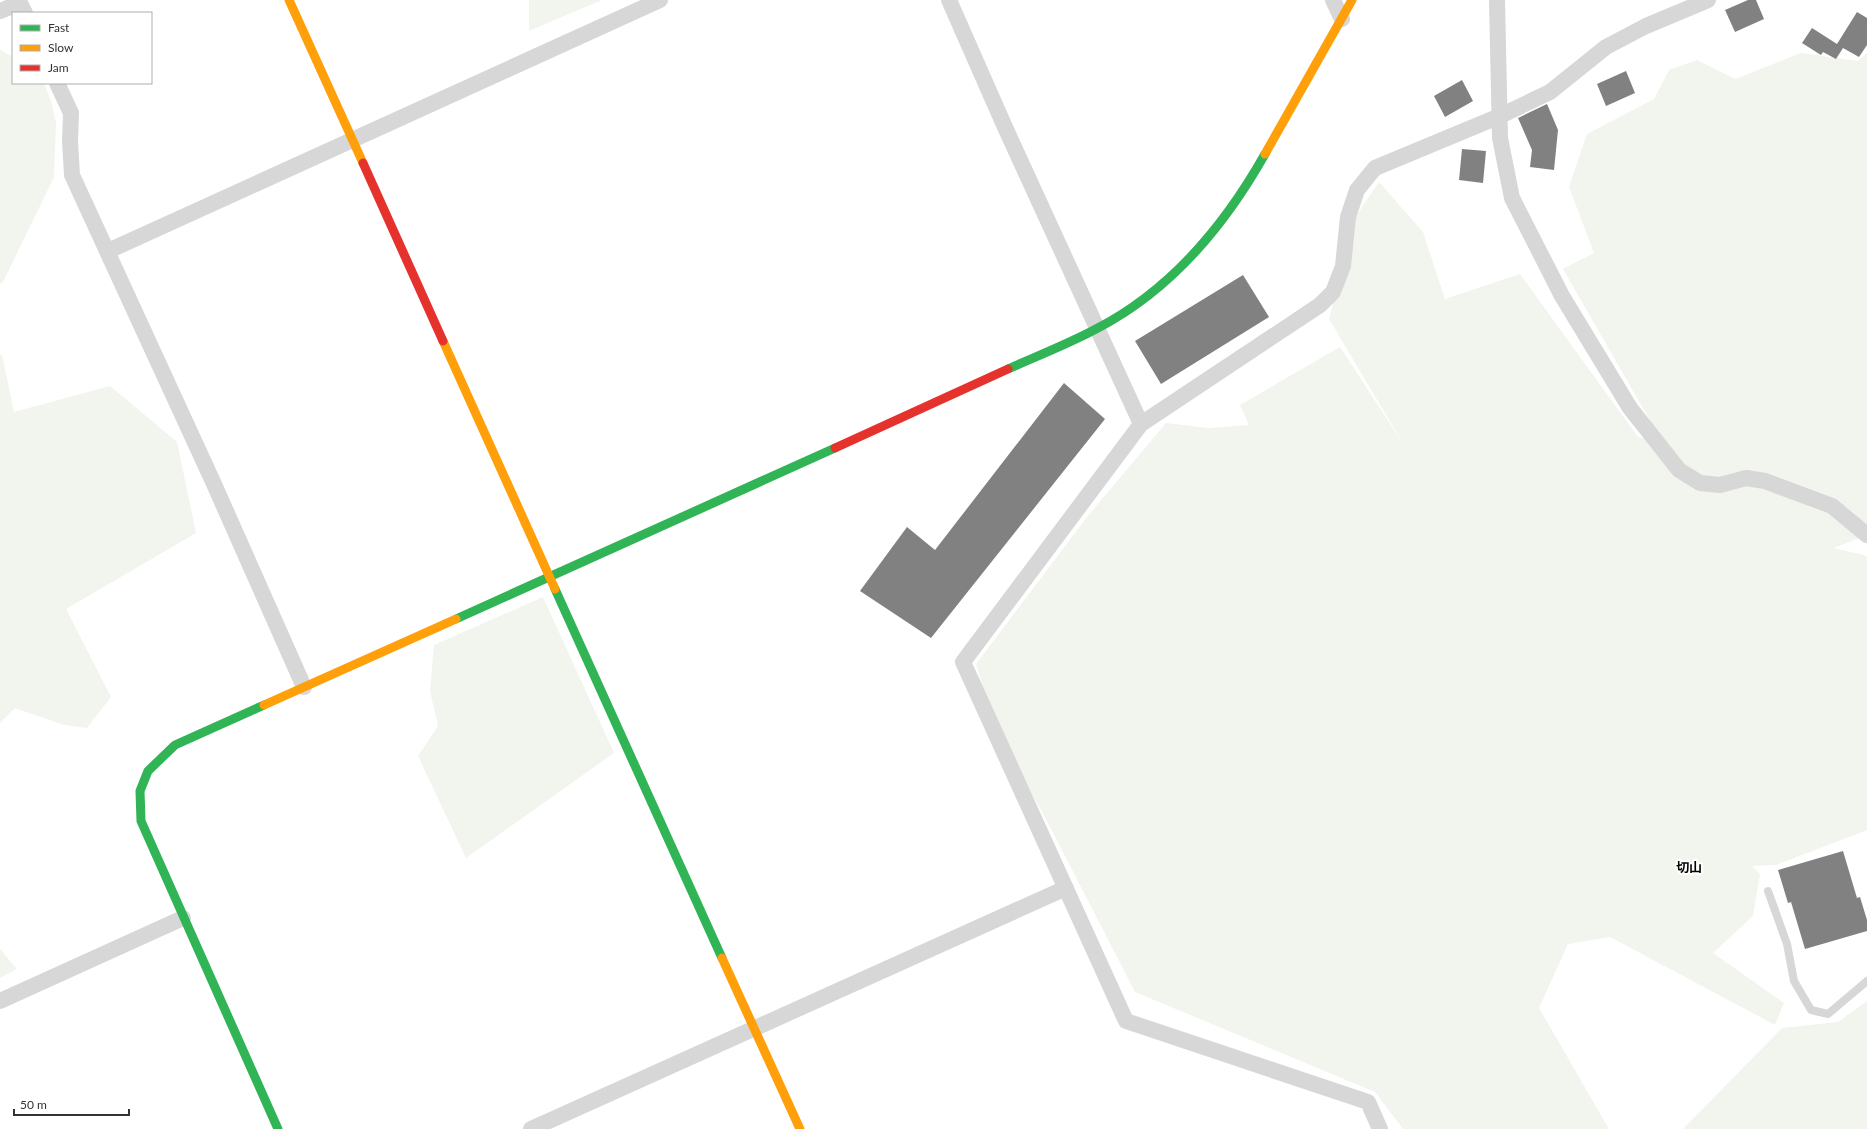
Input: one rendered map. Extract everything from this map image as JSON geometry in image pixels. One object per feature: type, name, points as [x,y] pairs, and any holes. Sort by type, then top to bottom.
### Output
[{"type":"street","points":[[290,0],[800,1129]]},
{"type":"street","points":[[108,251],[660,0]]},
{"type":"street","points":[[949,0],[1140,424]]},
{"type":"street","points":[[1333,0],[1342,19]]},
{"type":"street","points":[[278,1129],[141,821],[140,792],[148,771],[175,745],[1097,329],[1140,301],[1188,261],[1245,189],[1352,0]]},
{"type":"street","points":[[1496,0],[1500,138],[1512,198],[1562,296],[1630,408],[1679,470],[1700,483],[1720,485],[1746,478],[1765,481],[1832,506],[1867,534]]},
{"type":"street","points":[[1380,1129],[1368,1102],[1126,1020],[963,662],[1140,424],[1320,305],[1333,292],[1343,266],[1348,218],[1357,190],[1374,168],[1500,116],[1550,92],[1606,47],[1646,26],[1708,0]]},
{"type":"street","points":[[0,11],[24,5]]},
{"type":"street","points":[[57,84],[71,113],[70,141],[72,175],[214,484],[304,687]]},
{"type":"street","points":[[531,1129],[1066,888]]},
{"type":"street","points":[[0,1002],[183,918]]},
{"type":"lane","points":[[1768,891],[1787,944],[1794,981],[1810,1010],[1828,1014],[1867,981]]},
{"type":"shaded area","points":[[529,0],[602,0],[529,31]]},
{"type":"shaded area","points":[[0,50],[12,56],[12,84],[44,84],[52,104],[56,123],[54,177],[3,282],[0,284]]},
{"type":"shaded area","points":[[1801,53],[1858,61],[1867,53],[1867,535],[1834,548],[1867,556],[1867,830],[1776,865],[1752,866],[1760,874],[1753,916],[1713,953],[1784,1003],[1775,1025],[1610,937],[1568,944],[1539,1008],[1609,1129],[1403,1129],[1375,1092],[1135,992],[1047,821],[995,729],[976,664],[1087,517],[1166,423],[1208,428],[1249,425],[1240,405],[1340,347],[1404,445],[1329,319],[1354,219],[1379,182],[1423,232],[1445,299],[1520,274],[1638,437],[1663,443],[1563,269],[1594,253],[1569,187],[1587,134],[1654,99],[1669,70],[1697,60],[1735,79]]},
{"type":"shaded area","points":[[0,355],[2,355],[14,412],[110,386],[177,442],[196,533],[66,609],[111,697],[87,728],[64,725],[15,708],[0,723]]},
{"type":"shaded area","points":[[543,597],[614,753],[466,858],[418,756],[438,726],[430,691],[434,645]]},
{"type":"shaded area","points":[[0,949],[17,969],[0,978]]},
{"type":"shaded area","points":[[1867,1001],[1867,1129],[1683,1129],[1782,1028],[1838,1022]]},
{"type":"building","points":[[1748,0],[1756,0],[1764,19],[1735,32],[1725,10]]},
{"type":"building","points":[[1857,12],[1867,18],[1867,45],[1859,57],[1843,48],[1836,59],[1823,52],[1821,55],[1802,43],[1812,28],[1837,44]]},
{"type":"building","points":[[1626,71],[1635,93],[1606,106],[1597,84]]},
{"type":"building","points":[[1462,80],[1473,101],[1445,117],[1434,96]]},
{"type":"building","points":[[1547,104],[1558,130],[1554,170],[1530,167],[1532,150],[1518,118]]},
{"type":"building","points":[[1462,149],[1486,151],[1483,183],[1459,180]]},
{"type":"building","points":[[1243,275],[1269,317],[1161,384],[1135,341]]},
{"type":"building","points":[[1064,383],[1105,419],[931,638],[860,591],[907,527],[935,550]]},
{"type":"building","points":[[1843,851],[1857,898],[1860,897],[1867,920],[1867,931],[1805,949],[1791,902],[1788,903],[1778,870]]},
{"type":"traffic: fast","points":[[1008,369],[1096,329],[1148,296],[1171,276],[1213,231],[1232,206],[1265,154]]},
{"type":"traffic: fast","points":[[456,619],[835,448]]},
{"type":"traffic: fast","points":[[555,589],[722,958]]},
{"type":"traffic: fast","points":[[264,705],[175,745],[148,771],[140,791],[141,821],[278,1129]]},
{"type":"traffic: slow","points":[[289,0],[363,163]]},
{"type":"traffic: slow","points":[[1265,154],[1352,0]]},
{"type":"traffic: slow","points":[[443,341],[555,589]]},
{"type":"traffic: slow","points":[[264,705],[456,619]]},
{"type":"traffic: slow","points":[[722,958],[800,1129]]},
{"type":"traffic: jam","points":[[363,163],[443,341]]},
{"type":"traffic: jam","points":[[835,448],[1008,369]]},
{"type":"district","name":"切山","points":[[1689,867]]}]
